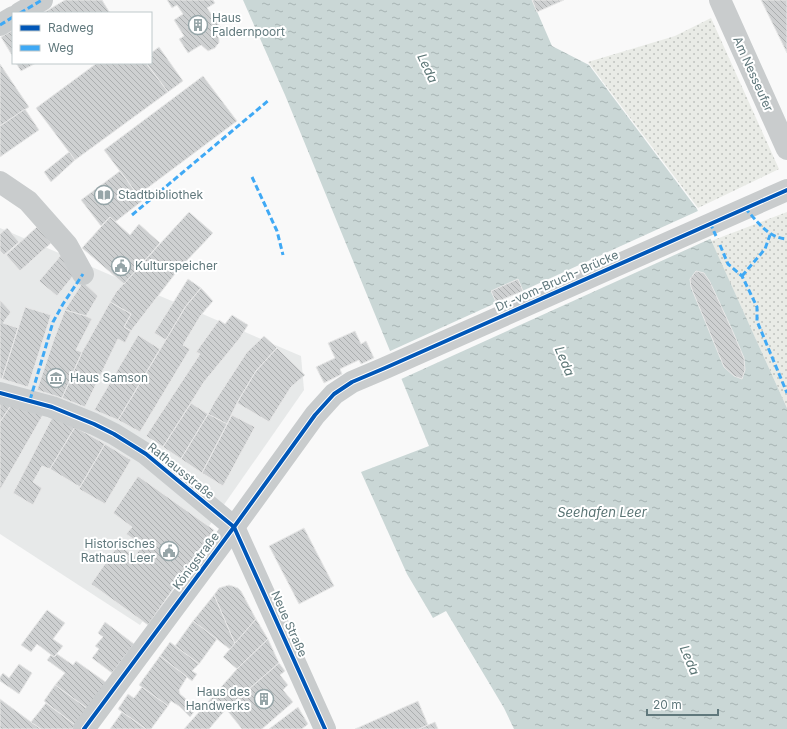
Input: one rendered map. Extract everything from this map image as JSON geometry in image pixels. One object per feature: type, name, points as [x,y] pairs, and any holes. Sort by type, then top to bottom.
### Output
[{"type":"street","name":"Am Nesseufer","points":[[720,0],[787,149]]},
{"type":"street","points":[[0,25],[12,18]]},
{"type":"street","points":[[0,182],[28,201],[67,245],[83,274]]},
{"type":"street","name":"Dr.-vom-Bruch- Brücke","points":[[385,368],[787,190]]},
{"type":"street","name":"Königstraße","points":[[84,729],[315,415],[334,394],[352,382],[385,368]]},
{"type":"street","name":"Rathausstraße","points":[[0,393],[52,407],[114,434],[146,454],[234,527]]},
{"type":"street","name":"Neue Straße","points":[[234,527],[325,729]]},
{"type":"shaded area","points":[[711,18],[779,169],[698,208],[588,62],[675,36]]},
{"type":"shaded area","points":[[787,212],[787,408],[711,241]]},
{"type":"shaded area","points":[[0,228],[301,356],[304,390],[140,625],[0,534]]},
{"type":"water","name":"Seehafen Leer","points":[[243,0],[532,0],[552,46],[589,65],[697,209],[787,408],[787,729],[514,729],[504,708],[446,611],[433,618],[407,574],[361,472],[429,446],[285,95]]},
{"type":"pier","points":[[700,210],[712,238],[399,380],[388,352]]},
{"type":"building","points":[[65,0],[102,0],[109,12],[45,12]]},
{"type":"building","name":"Haus Faldernpoort","points":[[167,0],[213,0],[215,3],[207,8],[222,29],[216,33],[219,43],[215,48],[208,51],[201,45],[188,53],[179,39],[184,36],[174,20],[183,14],[177,5],[172,8]]},
{"type":"building","points":[[532,0],[564,0],[537,12]]},
{"type":"building","points":[[761,0],[787,0],[787,53]]},
{"type":"building","points":[[12,31],[12,55],[1,37]]},
{"type":"building","points":[[159,47],[183,81],[168,92],[147,64],[152,64],[152,52]]},
{"type":"building","points":[[0,64],[29,107],[0,126]]},
{"type":"building","points":[[17,64],[34,64],[21,71]]},
{"type":"building","points":[[96,64],[147,64],[168,92],[75,160],[36,108]]},
{"type":"building","points":[[203,76],[237,121],[138,195],[104,150]]},
{"type":"building","points":[[25,109],[39,130],[0,157],[0,126]]},
{"type":"building","points":[[69,152],[75,160],[51,182],[44,172]]},
{"type":"building","points":[[120,171],[142,201],[115,222],[110,217],[101,226],[81,200]]},
{"type":"building","points":[[189,212],[213,233],[178,270],[131,331],[124,327],[131,314],[110,302],[116,292]]},
{"type":"building","name":"Kulturspeicher","points":[[110,217],[130,235],[139,224],[160,243],[124,284],[82,248]]},
{"type":"building","points":[[37,227],[51,243],[20,271],[6,255]]},
{"type":"building","points":[[7,228],[19,242],[4,255],[0,251],[0,234]]},
{"type":"building","points":[[61,255],[77,271],[57,296],[39,281]]},
{"type":"building","points":[[696,271],[704,273],[710,282],[733,332],[744,358],[745,370],[742,379],[734,376],[724,367],[691,287],[690,279]]},
{"type":"building","points":[[188,279],[201,288],[186,306],[166,340],[154,333]]},
{"type":"building","points":[[518,279],[523,291],[496,302],[491,291]]},
{"type":"building","points":[[83,282],[98,296],[86,316],[65,310]]},
{"type":"building","points":[[201,288],[213,301],[201,315],[183,345],[190,349],[140,432],[118,420],[186,306]]},
{"type":"building","points":[[0,300],[11,312],[3,323],[18,328],[2,379],[0,378]]},
{"type":"building","points":[[110,302],[131,314],[124,327],[131,331],[125,343],[118,339],[85,407],[62,398],[82,352]]},
{"type":"building","points":[[25,307],[51,315],[28,387],[2,379]]},
{"type":"building","points":[[65,310],[92,319],[76,350],[82,352],[62,398],[37,390]]},
{"type":"building","points":[[232,315],[248,325],[240,338],[204,382],[163,447],[146,436],[200,354],[196,352],[219,320],[225,324]]},
{"type":"building","points":[[355,331],[361,344],[366,341],[374,358],[361,364],[359,360],[340,369],[342,374],[324,383],[316,367],[335,358],[328,343]]},
{"type":"building","points":[[138,335],[160,349],[118,420],[94,410]]},
{"type":"building","points":[[264,336],[277,348],[256,371],[237,403],[227,424],[208,414],[247,352]]},
{"type":"building","points":[[277,348],[305,375],[291,387],[269,422],[237,403],[256,371]]},
{"type":"building","points":[[0,401],[12,404],[0,422]]},
{"type":"building","points":[[191,403],[208,414],[181,459],[163,447]]},
{"type":"building","points":[[12,404],[43,415],[0,490],[0,422]]},
{"type":"building","points":[[208,414],[227,424],[202,473],[181,459]]},
{"type":"building","points":[[232,415],[255,427],[223,486],[202,473]]},
{"type":"building","points":[[52,418],[75,427],[50,469],[42,466],[33,482],[42,488],[33,505],[13,493]]},
{"type":"building","points":[[75,427],[105,444],[80,487],[50,469]]},
{"type":"building","points":[[105,444],[131,460],[105,504],[79,489]]},
{"type":"building","name":"Historisches Rathaus Leer","points":[[138,476],[214,530],[148,625],[91,584],[118,545],[135,556],[142,545],[126,534],[132,527],[113,513]]},
{"type":"building","points":[[304,528],[334,586],[299,604],[269,546]]},
{"type":"building","points":[[229,585],[238,588],[241,591],[256,619],[235,644],[214,595],[219,588]]},
{"type":"building","points":[[214,595],[235,644],[231,650],[193,621]]},
{"type":"building","points":[[47,610],[65,623],[53,639],[63,646],[54,657],[37,644],[31,652],[21,645]]},
{"type":"building","points":[[256,619],[268,639],[237,669],[223,657]]},
{"type":"building","points":[[193,621],[217,639],[199,664],[175,646]]},
{"type":"building","points":[[105,622],[134,644],[112,673],[92,658],[99,649],[95,646],[103,637],[98,633]]},
{"type":"building","points":[[268,639],[279,663],[226,709],[209,729],[184,729],[237,669]]},
{"type":"building","points":[[170,642],[199,664],[192,671],[197,674],[192,681],[160,656]]},
{"type":"building","points":[[57,654],[73,665],[76,661],[107,683],[88,709],[55,685],[65,673],[47,660],[51,655],[54,657]]},
{"type":"building","points":[[160,656],[187,677],[179,690],[180,694],[197,708],[190,717],[179,706],[171,701],[168,706],[139,685]]},
{"type":"building","name":"Haus des Handwerks","points":[[279,663],[285,671],[280,675],[288,685],[283,690],[293,702],[262,729],[242,729],[226,709]]},
{"type":"building","points":[[19,664],[32,673],[19,694],[0,681],[0,677],[3,673],[9,678]]},
{"type":"building","points":[[55,685],[88,709],[75,725],[44,701]]},
{"type":"building","points":[[142,687],[168,706],[151,729],[146,729],[118,709],[128,694],[134,698]]},
{"type":"building","points":[[0,699],[31,722],[41,729],[0,729]]},
{"type":"building","points":[[418,701],[428,725],[419,729],[355,729]]},
{"type":"building","points":[[46,703],[75,725],[73,729],[41,729],[31,722]]},
{"type":"building","points":[[298,707],[308,724],[302,729],[269,729]]},
{"type":"building","points":[[122,712],[146,729],[110,729]]},
{"type":"building","points":[[435,722],[438,729],[419,729],[428,725]]},
{"type":"marked path","points":[[22,12],[42,0]]},
{"type":"marked path","points":[[0,25],[12,18]]},
{"type":"marked path","points":[[132,215],[269,100]]},
{"type":"marked path","points":[[252,177],[277,231],[283,255]]},
{"type":"marked path","points":[[745,208],[763,228],[774,236],[787,239]]},
{"type":"marked path","points":[[710,223],[716,236]]},
{"type":"marked path","points":[[742,276],[765,249],[770,235]]},
{"type":"marked path","points":[[720,245],[728,264],[742,276],[757,307],[757,321],[787,393]]},
{"type":"marked path","points":[[30,400],[53,322],[83,274]]},
{"type":"cycle path","points":[[84,729],[315,415],[334,394],[352,382],[787,190]]},
{"type":"cycle path","points":[[0,393],[52,407],[114,434],[146,454],[234,527],[325,729]]},
{"type":"place","name":"Haus Faldernpoort","points":[[198,25]]},
{"type":"place","name":"Stadtbibliothek","points":[[104,195]]},
{"type":"place","name":"Kulturspeicher","points":[[121,266]]},
{"type":"place","name":"Haus Samson","points":[[56,378]]},
{"type":"place","name":"Historisches Rathaus Leer","points":[[169,551]]},
{"type":"place","name":"Haus des Handwerks","points":[[264,699]]},
{"type":"water label","name":"Leda","points":[[428,68]]},
{"type":"water label","name":"Leda","points":[[565,361]]},
{"type":"water label","name":"Leda","points":[[690,660]]}]
